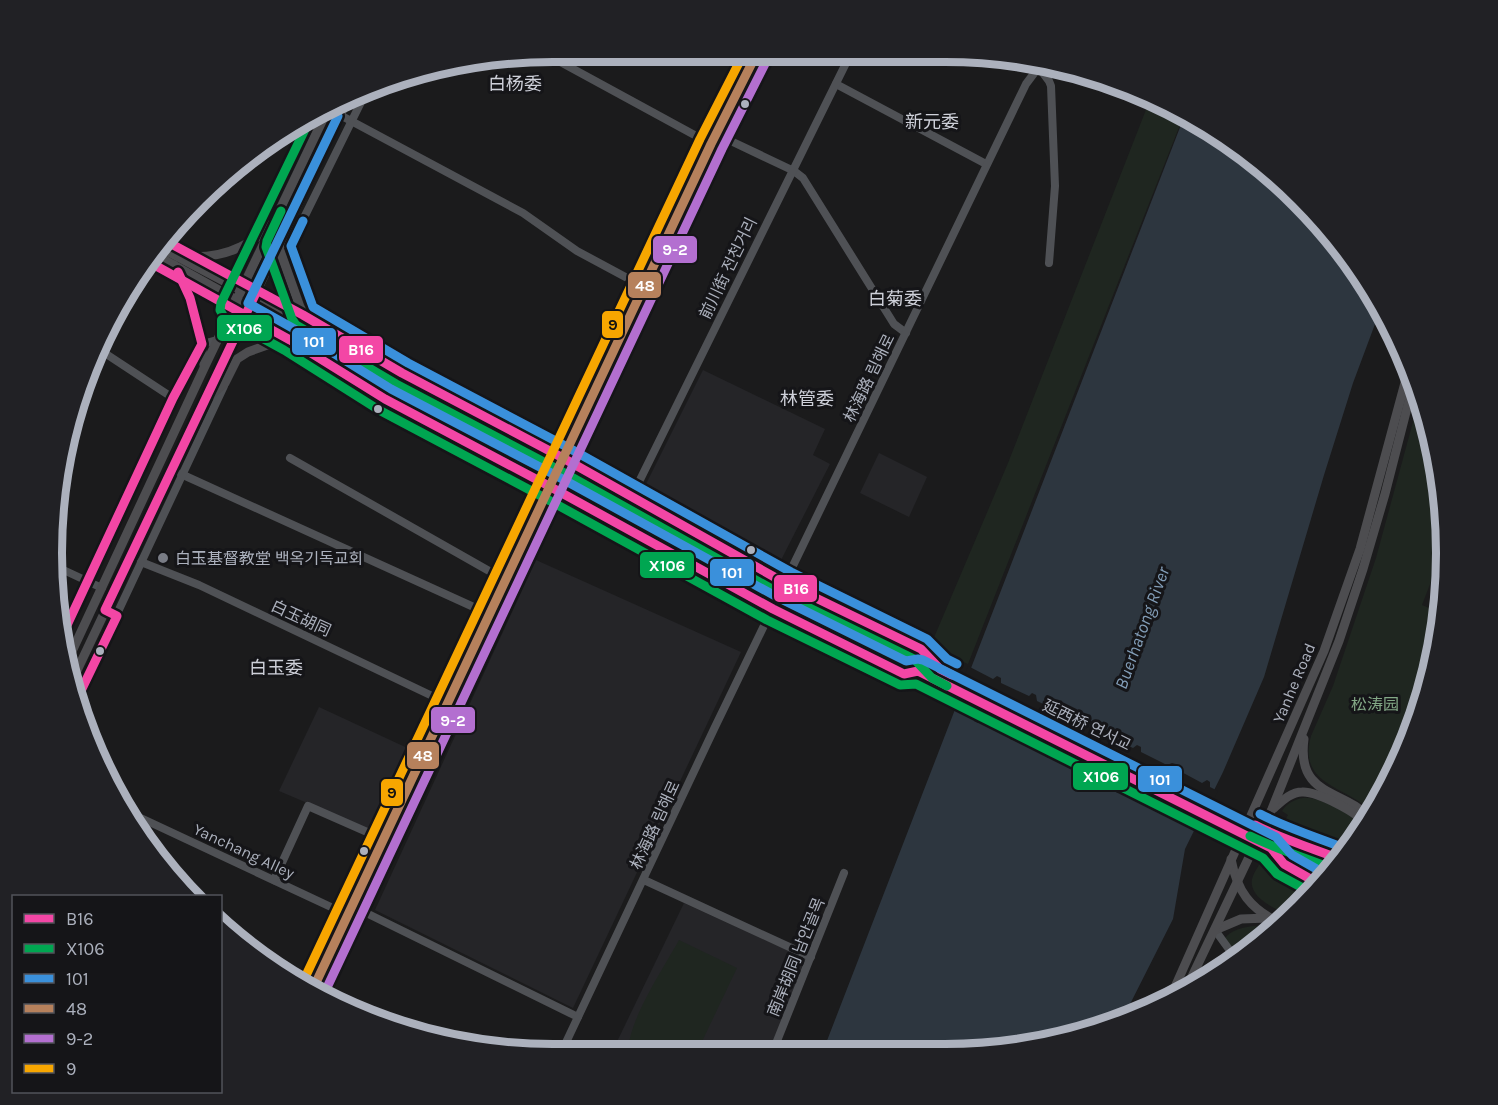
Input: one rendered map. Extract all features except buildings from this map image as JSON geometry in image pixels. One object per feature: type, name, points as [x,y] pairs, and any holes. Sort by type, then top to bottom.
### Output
[{"type":"main road","points":[[76,672],[343,108]]},
{"type":"main road","points":[[72,652],[324,118]]},
{"type":"main road","points":[[158,261],[196,258],[240,247],[270,230]]},
{"type":"main road","points":[[278,245],[303,315],[314,331]]},
{"type":"main road","points":[[165,252],[234,304],[305,338],[777,601]]},
{"type":"main road","points":[[161,256],[256,294],[553,477]]},
{"type":"main road","points":[[174,260],[190,298],[202,344],[205,366]]},
{"type":"main road","points":[[207,399],[225,383],[237,359],[248,352],[273,343],[305,338]]},
{"type":"main road","name":"Yanhe Road","points":[[1175,986],[1270,777],[1346,592],[1374,501],[1405,382]]},
{"type":"main road","name":"Yanhe Road","points":[[1192,978],[1272,809],[1339,641],[1386,494],[1410,396]]},
{"type":"main road","name":"延西桥 연서교","points":[[777,601],[944,671],[1280,838]]},
{"type":"main road","name":"延西桥 연서교","points":[[777,601],[1271,848],[1280,858]]},
{"type":"main road","points":[[105,610],[117,616]]},
{"type":"main road","points":[[1306,724],[1302,753],[1312,777],[1323,791],[1362,812]]},
{"type":"main road","points":[[1270,777],[1280,787],[1322,797],[1359,817]]},
{"type":"main road","points":[[1272,809],[1287,797],[1301,791]]},
{"type":"main road","points":[[1280,838],[1332,855]]},
{"type":"main road","points":[[1280,838],[1326,863]]},
{"type":"main road","points":[[1280,858],[1288,859],[1317,874]]},
{"type":"main road","points":[[1280,858],[1284,864],[1312,880]]},
{"type":"main road","points":[[1231,859],[1253,898],[1277,915]]},
{"type":"main road","points":[[1240,877],[1249,902],[1270,918]]},
{"type":"main road","points":[[1215,930],[1253,917],[1270,918]]},
{"type":"street","points":[[560,62],[711,144]]},
{"type":"street","points":[[316,983],[553,477],[711,144],[752,62]]},
{"type":"street","name":"前川街 전천거리","points":[[631,498],[754,245],[794,171],[847,62]]},
{"type":"street","name":"林海路 림해로","points":[[565,1044],[714,729],[987,164],[1026,84],[1038,71]]},
{"type":"street","points":[[1041,71],[1051,86],[1054,186],[1049,263]]},
{"type":"street","points":[[836,84],[987,164]]},
{"type":"street","points":[[278,245],[292,242],[362,100]]},
{"type":"street","points":[[340,115],[523,213],[577,251],[644,287]]},
{"type":"street","points":[[270,230],[262,218],[306,128]]},
{"type":"street","points":[[716,134],[794,171],[807,183],[894,324],[906,333]]},
{"type":"street","points":[[171,244],[242,287]]},
{"type":"street","points":[[155,265],[182,281],[234,304]]},
{"type":"street","points":[[256,294],[303,315],[402,373],[563,458],[785,583],[921,649],[944,671]]},
{"type":"street","points":[[247,311],[385,399],[553,477]]},
{"type":"street","points":[[67,625],[173,398],[202,344],[217,340]]},
{"type":"street","points":[[104,353],[173,398]]},
{"type":"street","points":[[81,690],[225,383]]},
{"type":"street","points":[[290,458],[505,580]]},
{"type":"street","points":[[181,474],[489,614]]},
{"type":"street","name":"白玉胡同","points":[[141,562],[199,585],[447,703]]},
{"type":"street","points":[[63,570],[102,588]]},
{"type":"street","points":[[274,880],[308,806],[383,839]]},
{"type":"street","name":"Yanchang Alley","points":[[139,817],[348,915]]},
{"type":"street","name":"南岸胡同 남안골목","points":[[776,1044],[844,873]]},
{"type":"street","points":[[644,880],[811,957]]},
{"type":"street","points":[[351,906],[578,1017]]},
{"type":"street","points":[[1215,930],[1231,952]]},
{"type":"shaded area","points":[[703,370],[825,429],[813,455],[830,464],[780,562],[648,491],[646,484]]},
{"type":"shaded area","points":[[879,453],[927,477],[909,517],[860,493]]},
{"type":"shaded area","points":[[536,560],[741,652],[573,1008],[375,910]]},
{"type":"shaded area","points":[[319,707],[416,752],[378,833],[279,791]]},
{"type":"shaded area","points":[[684,903],[809,960],[774,1044],[616,1044]]},
{"type":"green space","points":[[1148,105],[1181,122],[968,664],[930,647],[1008,463]]},
{"type":"green space","name":"松涛园","points":[[1416,412],[1427,457],[1435,520],[1435,570],[1422,605],[1433,610],[1432,617],[1420,680],[1410,710],[1386,770],[1366,806],[1318,776],[1311,766],[1309,753],[1311,736],[1333,686],[1376,558]]},
{"type":"green space","points":[[1310,798],[1326,803],[1356,822],[1337,848],[1283,824],[1288,815],[1282,811],[1297,799]]},
{"type":"green space","points":[[1262,860],[1308,883],[1281,911],[1257,896],[1253,890],[1253,876]]},
{"type":"green space","points":[[1246,927],[1262,927],[1232,950],[1224,939],[1230,933]]},
{"type":"green space","points":[[679,940],[737,968],[701,1044],[629,1044],[640,1010]]},
{"type":"water","name":"Buerhatong River","points":[[1182,122],[1244,163],[1293,205],[1335,254],[1377,318],[1353,383],[1264,677],[1223,772],[1185,849],[1173,919],[1128,1008],[1103,1017],[1073,1027],[1010,1039],[945,1044],[826,1044]]},
{"type":"pier","points":[[968,666],[993,679],[997,676],[1001,678],[1001,683],[1029,696],[1032,693],[1036,695],[1037,701],[1064,714],[1067,711],[1071,712],[1072,718],[1098,731],[1102,728],[1107,730],[1107,735],[1133,748],[1137,745],[1141,747],[1141,752],[1167,765],[1176,764],[1176,769],[1202,783],[1207,780],[1210,782],[1210,787],[1218,791],[1199,828],[1191,824],[1187,827],[1184,821],[1156,807],[1153,810],[1149,804],[1122,790],[1118,793],[1114,791],[1114,786],[1086,772],[1083,775],[1080,774],[1080,769],[1051,755],[1048,758],[1045,756],[1045,751],[1017,737],[1010,739],[1009,734],[982,720],[978,723],[974,721],[975,716],[953,706]]},
{"type":"transit line","name":"9","points":[[305,977],[700,139],[739,62]]},
{"type":"transit line","name":"48","points":[[316,983],[711,144],[752,62]]},
{"type":"transit line","name":"9-2","points":[[327,988],[722,149],[766,62]]},
{"type":"transit line","name":"101","points":[[338,116],[248,303],[391,389],[555,475],[779,598],[906,661],[923,660],[1276,837],[1292,855],[1319,871]]},
{"type":"transit line","name":"X106","points":[[306,128],[221,303],[220,310],[224,317],[284,350],[379,410],[767,620],[900,685],[916,684],[1263,858],[1277,874],[1304,888]]},
{"type":"transit line","name":"X106","points":[[281,211],[266,247],[296,325],[396,384],[557,469],[779,593],[914,659],[932,678],[947,686]]},
{"type":"transit line","name":"101","points":[[303,221],[291,246],[313,307],[408,363],[569,448],[791,572],[927,639],[947,659],[957,664]]},
{"type":"transit line","name":"B16","points":[[171,244],[303,315],[402,373],[563,458],[785,583],[921,649],[940,669],[952,675]]},
{"type":"transit line","name":"B16","points":[[155,265],[290,340],[385,399],[773,609],[904,674],[918,671],[1271,848],[1284,864],[1312,880]]},
{"type":"transit line","name":"B16","points":[[67,625],[173,398],[202,344],[190,298],[178,272]]},
{"type":"transit line","name":"B16","points":[[81,690],[117,616],[105,610],[255,295]]},
{"type":"transit line","name":"101","points":[[1260,814],[1339,846]]},
{"type":"transit line","name":"B16","points":[[1255,825],[1331,856]]},
{"type":"transit line","name":"X106","points":[[1250,836],[1324,865]]},
{"type":"place","name":"白玉基督教堂 백옥기독교회","points":[[163,558]]},
{"type":"district","name":"白杨委","points":[[515,84]]},
{"type":"district","name":"新元委","points":[[932,122]]},
{"type":"district","name":"白菊委","points":[[895,299]]},
{"type":"district","name":"林管委","points":[[807,399]]},
{"type":"district","name":"白玉委","points":[[276,668]]}]
